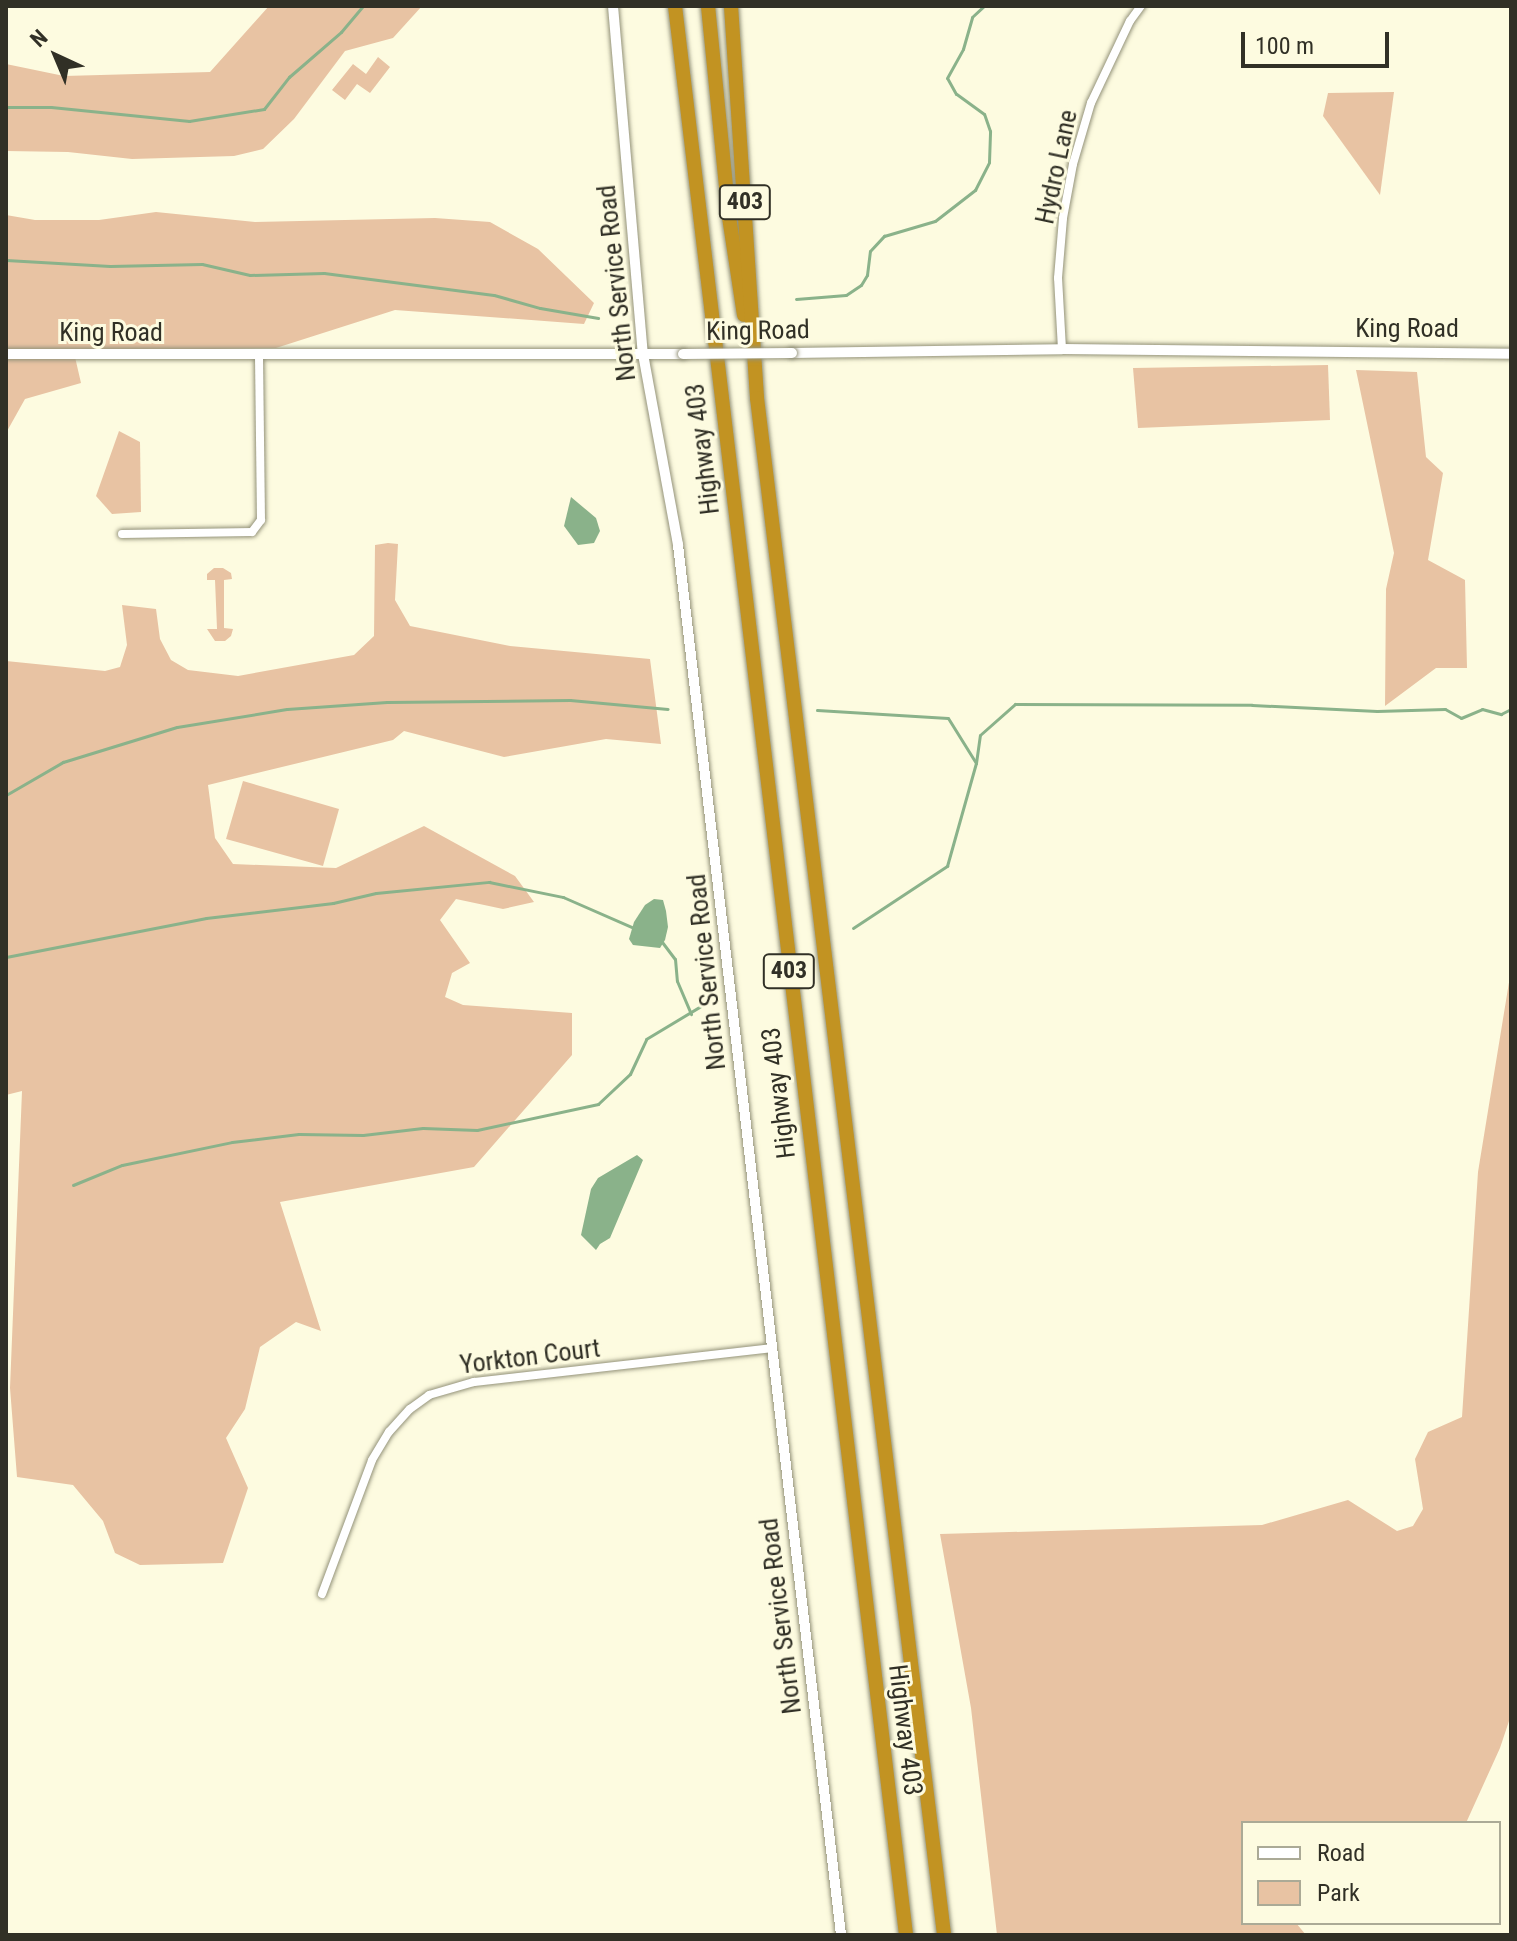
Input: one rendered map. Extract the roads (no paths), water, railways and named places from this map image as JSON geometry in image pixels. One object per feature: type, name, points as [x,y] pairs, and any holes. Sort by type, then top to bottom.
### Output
[{"type":"highway","name":"Highway 403","points":[[675,6],[906,1935]]},
{"type":"highway","points":[[708,6],[729,217],[757,398]]},
{"type":"highway","name":"Highway 403","points":[[731,6],[757,398],[944,1935]]},
{"type":"street","name":"North Service Road","points":[[613,6],[643,354],[678,545],[841,1935]]},
{"type":"street","name":"Hydro Lane","points":[[1062,349],[1058,278],[1063,218],[1073,164],[1091,103],[1141,6]]},
{"type":"street","name":"King Road","points":[[6,354],[683,354],[1062,349],[1511,354]]},
{"type":"street","points":[[122,534],[252,532],[261,520],[259,356]]},
{"type":"street","name":"Yorkton Court","points":[[322,1594],[372,1460],[389,1432],[429,1395],[474,1382],[771,1348]]},
{"type":"waterway","points":[[6,107],[51,107],[189,121],[264,109],[289,77],[341,32],[363,6]]},
{"type":"waterway","points":[[796,299],[846,295],[861,285],[867,275],[870,251],[884,236],[935,221],[975,190],[989,162],[990,131],[984,114],[956,94],[947,78],[963,49],[972,17],[984,6]]},
{"type":"waterway","points":[[6,260],[110,266],[202,264],[250,275],[324,273],[494,295],[540,308],[598,318]]},
{"type":"waterway","points":[[6,795],[63,762],[177,727],[287,709],[387,702],[570,700],[668,709]]},
{"type":"waterway","points":[[853,928],[947,866],[976,763],[980,735],[1015,704],[1252,705],[1377,711],[1445,709],[1461,718],[1482,709],[1501,714],[1511,709]]},
{"type":"waterway","points":[[817,710],[948,718],[976,763]]},
{"type":"waterway","points":[[6,957],[206,918],[333,903],[376,893],[489,882],[563,897],[634,928]]},
{"type":"waterway","points":[[662,942],[675,959],[677,981],[691,1014]]},
{"type":"waterway","points":[[73,1185],[122,1165],[232,1142],[299,1134],[363,1135],[423,1128],[477,1130],[598,1104],[630,1074],[646,1039],[711,1000]]}]
